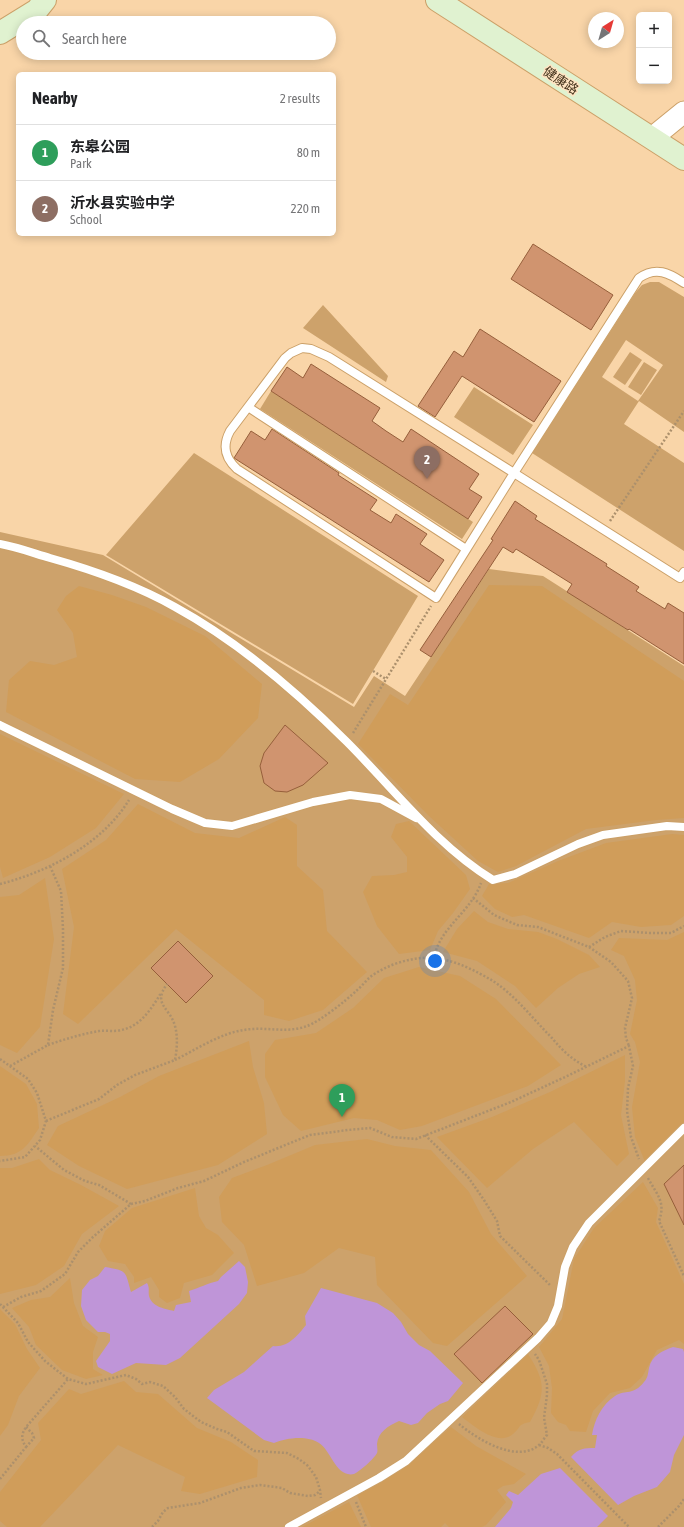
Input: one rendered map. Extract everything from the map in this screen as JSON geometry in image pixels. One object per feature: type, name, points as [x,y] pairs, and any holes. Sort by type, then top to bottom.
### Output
[{"type":"main road","name":"健康路","points":[[437,0],[684,159]]},
{"type":"main road","points":[[26,16],[45,3]]},
{"type":"main road","points":[[0,33],[16,22]]},
{"type":"street","points":[[652,138],[684,112]]},
{"type":"lane","points":[[684,284],[661,271],[653,271],[639,278],[514,473],[437,597],[237,469],[226,455],[226,439],[248,407],[291,353],[302,348],[311,349],[330,357],[514,473],[680,578],[684,572]]},
{"type":"lane","points":[[248,407],[466,549]]},
{"type":"lane","points":[[0,544],[72,564],[128,584],[175,607],[228,641],[266,669],[305,702],[348,743],[436,835],[473,868],[493,880],[515,874],[578,844],[603,836],[667,826],[684,827]]},
{"type":"lane","points":[[0,725],[135,791],[205,823],[232,826],[313,802],[350,795],[381,799],[426,824]]},
{"type":"lane","points":[[289,1527],[406,1461],[530,1346],[551,1323],[558,1306],[565,1267],[573,1247],[589,1223],[684,1128]]},
{"type":"path","points":[[604,530],[684,411]]},
{"type":"path","points":[[348,743],[437,597]]},
{"type":"path","points":[[373,671],[386,679]]},
{"type":"path","points":[[0,884],[20,879],[63,860],[98,835],[122,811],[135,791]]},
{"type":"path","points":[[48,1045],[53,1010],[63,968],[61,891],[50,866]]},
{"type":"path","points":[[434,958],[436,947],[469,906],[480,887],[484,875]]},
{"type":"path","points":[[473,898],[500,918],[517,925],[538,927],[589,947],[611,962],[628,981],[632,998],[625,1028],[633,1066],[628,1088],[627,1111],[631,1137],[643,1169],[661,1202],[662,1211],[659,1221],[684,1276]]},
{"type":"path","points":[[589,947],[605,937],[621,931],[671,933],[684,926]]},
{"type":"path","points":[[46,1121],[99,1099],[117,1085],[135,1074],[175,1060],[220,1038],[242,1030],[260,1028],[287,1031],[308,1026],[334,1009],[369,978],[386,967],[408,960],[434,958],[462,965],[494,982],[514,998],[565,1052],[576,1062],[587,1067]]},
{"type":"path","points":[[10,1066],[48,1045],[68,1038],[100,1031],[122,1030],[135,1025],[149,1012],[167,984]]},
{"type":"path","points":[[161,993],[161,1001],[175,1025],[178,1043],[175,1060]]},
{"type":"path","points":[[3,1307],[21,1297],[41,1291],[65,1274],[78,1252],[131,1204],[145,1201],[178,1188],[204,1181],[244,1162],[310,1135],[370,1128],[392,1137],[416,1139],[511,1102],[629,1046]]},
{"type":"path","points":[[0,1059],[28,1079],[37,1093],[46,1121],[40,1140],[25,1157],[0,1161]]},
{"type":"path","points":[[425,1135],[468,1177],[496,1221],[500,1236],[560,1296]]},
{"type":"path","points":[[35,1146],[64,1170],[85,1181],[99,1185],[131,1204]]},
{"type":"path","points":[[0,1304],[18,1323],[28,1342],[45,1361],[68,1379],[86,1384],[126,1375],[136,1379],[142,1384],[150,1382],[157,1383],[169,1391],[184,1409],[201,1422],[228,1432],[254,1451],[287,1453],[299,1458],[308,1466],[316,1477],[320,1490],[320,1510]]},
{"type":"path","points":[[453,1418],[466,1430],[504,1450],[515,1453],[527,1451],[539,1445],[547,1435],[544,1418],[547,1384],[539,1360],[530,1346]]},
{"type":"path","points":[[26,1447],[22,1441],[21,1434],[68,1379]]},
{"type":"path","points":[[0,1479],[34,1438],[32,1433],[26,1427]]},
{"type":"path","points":[[539,1445],[548,1448],[557,1454],[629,1527]]},
{"type":"path","points":[[152,1527],[158,1521],[163,1512],[168,1508],[215,1499],[226,1492],[241,1488],[260,1485],[282,1488],[290,1493],[308,1496],[315,1495],[320,1490]]},
{"type":"path","points":[[353,1492],[366,1527]]},
{"type":"path","points":[[658,1527],[684,1499]]},
{"type":"shaded area","points":[[650,282],[659,282],[684,297],[684,432],[639,401],[624,424],[684,463],[684,551],[532,453],[635,293],[642,285]],"holes":[[[626,340],[663,365],[638,401],[602,377]]]},
{"type":"shaded area","points":[[323,305],[388,376],[386,382],[303,328]]},
{"type":"shaded area","points":[[630,352],[642,360],[625,385],[613,377]]},
{"type":"shaded area","points":[[644,362],[657,370],[641,395],[628,387]]},
{"type":"shaded area","points":[[474,387],[533,425],[513,455],[454,417]]},
{"type":"shaded area","points":[[271,391],[473,522],[462,539],[260,409]]},
{"type":"shaded area","points":[[194,453],[418,596],[353,704],[106,555]]},
{"type":"shaded area","points":[[0,532],[103,555],[354,707],[374,676],[405,696],[489,569],[543,576],[684,666],[684,1527],[0,1527]]},
{"type":"shaded area","points":[[489,585],[542,586],[684,681],[684,818],[586,829],[516,866],[498,872],[478,861],[429,816],[358,744],[390,694],[408,705]]},
{"type":"shaded area","points":[[79,586],[112,595],[146,607],[205,636],[262,684],[258,718],[219,759],[180,782],[135,779],[6,712],[9,680],[30,661],[54,665],[77,657],[73,633],[57,610],[66,596]]},
{"type":"shaded area","points":[[0,734],[124,794],[96,828],[50,857],[3,878],[0,867]]},
{"type":"shaded area","points":[[138,804],[195,833],[239,838],[285,817],[297,825],[297,866],[323,890],[327,931],[367,972],[323,1010],[289,1021],[264,1015],[264,1000],[176,929],[78,1024],[63,1014],[74,927],[62,869],[106,840]]},
{"type":"shaded area","points":[[409,821],[466,875],[470,889],[438,931],[430,950],[399,954],[377,926],[363,892],[372,876],[394,875],[407,872],[407,857],[391,837],[396,824]]},
{"type":"shaded area","points":[[672,834],[684,835],[684,916],[671,925],[641,927],[612,922],[589,938],[524,915],[512,917],[495,909],[482,896],[489,884],[508,883],[558,861],[606,843]]},
{"type":"shaded area","points":[[45,878],[54,939],[40,1027],[17,1053],[0,1045],[0,897],[19,895]]},
{"type":"shaded area","points":[[474,911],[488,922],[508,929],[538,932],[557,939],[589,955],[600,967],[579,974],[558,988],[536,1008],[515,986],[477,961],[443,952],[457,929]]},
{"type":"shaded area","points":[[684,932],[684,1122],[645,1162],[635,1137],[632,1107],[640,1062],[635,1042],[630,1034],[637,1000],[635,980],[624,956],[611,950],[619,938],[667,940]]},
{"type":"shaded area","points":[[419,967],[460,976],[496,999],[561,1065],[528,1086],[422,1126],[400,1130],[377,1120],[354,1118],[301,1131],[283,1115],[265,1077],[265,1054],[275,1040],[316,1033],[353,1008],[384,978]]},
{"type":"shaded area","points":[[249,1041],[253,1067],[264,1103],[267,1134],[218,1165],[127,1189],[79,1166],[47,1145],[58,1126],[120,1097],[159,1076]]},
{"type":"shaded area","points":[[625,1055],[625,1081],[621,1115],[629,1154],[617,1166],[574,1122],[533,1149],[487,1188],[437,1137],[492,1117],[550,1092]]},
{"type":"shaded area","points":[[0,1066],[26,1084],[37,1104],[39,1128],[28,1144],[20,1151],[14,1154],[0,1156]]},
{"type":"shaded area","points":[[367,1139],[395,1146],[431,1150],[469,1192],[491,1234],[527,1276],[447,1346],[433,1343],[377,1285],[375,1257],[339,1248],[304,1273],[257,1286],[244,1245],[222,1222],[219,1197],[232,1178],[315,1145]]},
{"type":"shaded area","points":[[39,1159],[50,1170],[119,1206],[82,1234],[64,1266],[36,1285],[0,1294],[0,1168],[12,1168]]},
{"type":"shaded area","points":[[643,1182],[658,1208],[656,1222],[684,1284],[684,1344],[679,1340],[657,1350],[642,1377],[630,1388],[610,1393],[593,1411],[586,1432],[570,1431],[566,1425],[558,1422],[551,1413],[552,1388],[549,1366],[539,1347],[562,1319],[574,1259],[594,1228]]},
{"type":"shaded area","points":[[195,1188],[199,1216],[206,1228],[218,1235],[234,1253],[212,1275],[184,1283],[180,1298],[167,1303],[159,1297],[159,1290],[151,1277],[134,1283],[134,1277],[125,1264],[108,1261],[99,1246],[105,1231],[132,1208]]},
{"type":"shaded area","points":[[239,1261],[245,1267],[248,1282],[247,1293],[239,1304],[180,1358],[166,1365],[136,1363],[112,1374],[98,1367],[96,1361],[110,1341],[110,1334],[98,1332],[86,1320],[81,1306],[82,1290],[90,1280],[98,1276],[105,1267],[122,1271],[128,1280],[131,1292],[147,1283],[149,1288],[149,1296],[153,1303],[159,1307],[174,1311],[176,1305],[191,1302],[189,1291],[218,1281]]},
{"type":"shaded area","points":[[70,1278],[74,1303],[83,1326],[98,1337],[93,1352],[93,1369],[103,1375],[86,1379],[62,1370],[36,1345],[29,1327],[12,1308],[31,1300],[50,1297]]},
{"type":"shaded area","points":[[321,1288],[377,1303],[393,1313],[401,1322],[408,1334],[419,1345],[430,1351],[463,1383],[448,1401],[440,1404],[427,1413],[418,1423],[411,1425],[399,1421],[384,1430],[379,1436],[376,1455],[367,1465],[354,1474],[348,1474],[338,1468],[327,1451],[314,1440],[296,1438],[274,1443],[264,1440],[207,1398],[214,1390],[244,1372],[273,1346],[283,1345],[296,1337],[306,1325],[305,1316]]},
{"type":"shaded area","points":[[0,1309],[15,1324],[27,1349],[40,1368],[19,1396],[8,1425],[0,1436]]},
{"type":"shaded area","points":[[673,1347],[683,1349],[684,1352],[684,1435],[674,1455],[670,1472],[657,1487],[634,1496],[618,1505],[571,1457],[582,1449],[595,1448],[597,1435],[592,1435],[597,1419],[606,1404],[615,1396],[633,1391],[640,1386],[648,1375],[652,1360],[661,1352]]},
{"type":"shaded area","points":[[528,1354],[538,1372],[542,1388],[539,1403],[530,1422],[521,1425],[513,1434],[500,1438],[486,1434],[462,1417]]},
{"type":"shaded area","points":[[124,1381],[136,1392],[158,1394],[197,1428],[231,1442],[258,1460],[257,1477],[200,1494],[181,1491],[185,1477],[118,1445],[40,1527],[7,1527],[0,1521],[0,1492],[41,1440],[38,1423],[69,1389],[81,1394]]},
{"type":"shaded area","points":[[451,1427],[476,1446],[526,1474],[514,1484],[503,1486],[497,1490],[506,1502],[486,1525],[482,1527],[449,1527],[445,1523],[441,1527],[371,1527],[357,1495],[412,1460]]},
{"type":"shaded area","points":[[560,1468],[608,1516],[597,1527],[495,1527],[511,1508],[513,1502],[506,1495],[509,1491],[518,1495],[541,1474]]},
{"type":"shaded area","points":[[349,1502],[361,1527],[302,1527]]},
{"type":"building","points":[[533,244],[613,295],[591,330],[511,279]]},
{"type":"building","points":[[480,329],[561,381],[534,422],[462,376],[435,417],[418,406],[454,351],[463,357]]},
{"type":"building","points":[[311,364],[380,408],[372,421],[386,431],[403,442],[411,429],[479,474],[469,489],[482,497],[468,519],[271,391],[287,367],[303,378]]},
{"type":"building","points":[[272,429],[377,500],[370,510],[391,523],[396,514],[427,534],[420,544],[444,560],[429,582],[234,458],[251,431],[265,440]]},
{"type":"building","points":[[515,501],[537,516],[535,519],[607,564],[606,566],[639,587],[636,591],[665,609],[668,603],[684,613],[684,664],[567,592],[572,584],[516,549],[513,553],[503,547],[431,657],[420,650],[493,540],[491,539]]},
{"type":"building","points":[[285,725],[328,763],[303,785],[287,792],[275,791],[264,783],[260,766],[264,753]]},
{"type":"building","points":[[178,941],[213,976],[186,1003],[151,968]]},
{"type":"building","points":[[684,1165],[684,1225],[664,1184]]},
{"type":"building","points":[[505,1306],[533,1334],[482,1383],[454,1354]]},
{"type":"place","name":"沂水县实验中学","points":[[427,479]]},
{"type":"place","name":"东皋公园","points":[[342,1117]]}]
